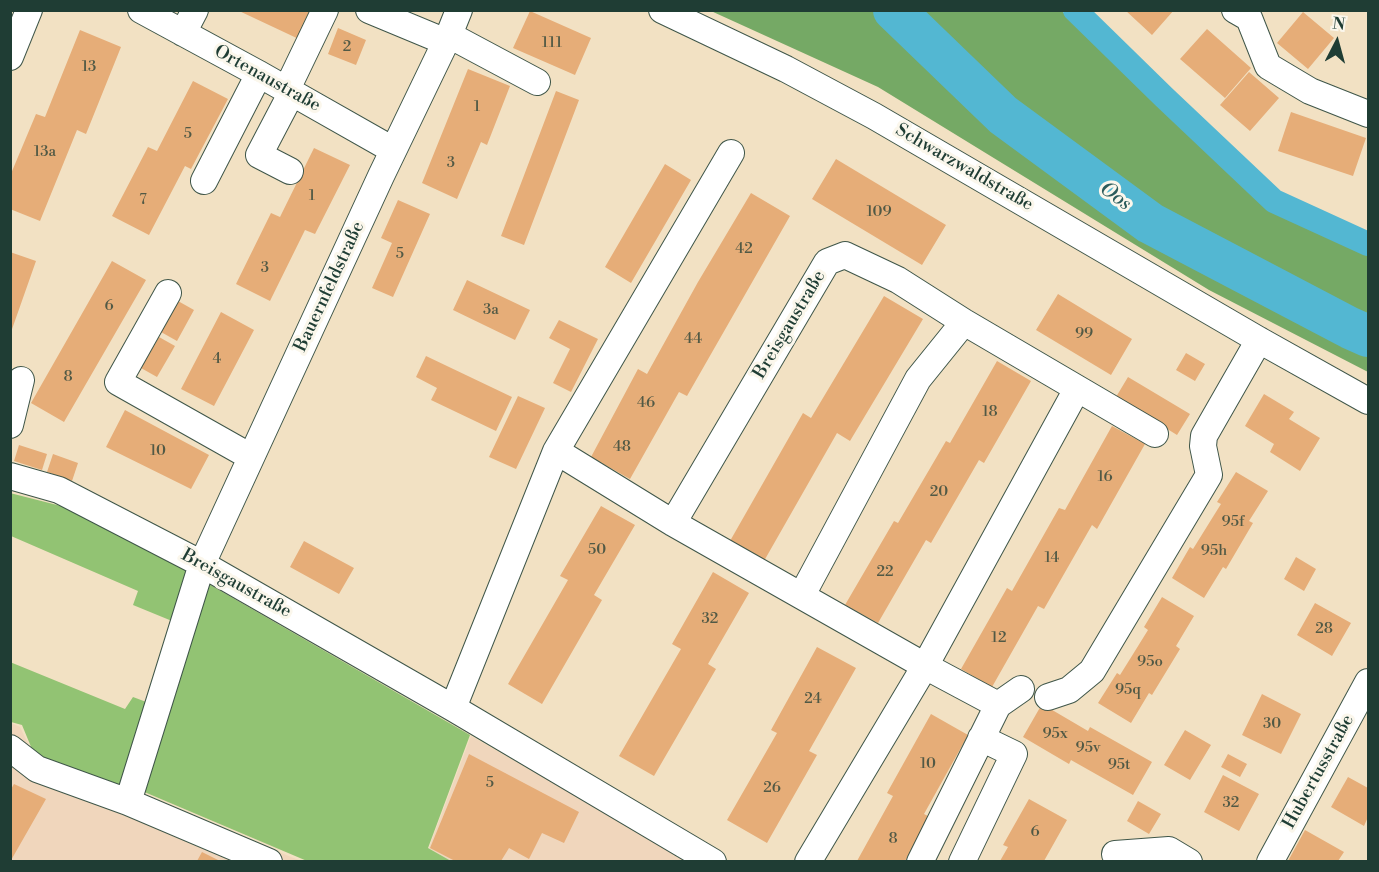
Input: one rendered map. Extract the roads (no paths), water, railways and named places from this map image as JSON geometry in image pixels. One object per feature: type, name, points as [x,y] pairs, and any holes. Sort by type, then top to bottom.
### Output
[{"type":"street","points":[[10,57],[29,10]]},
{"type":"street","points":[[183,33],[195,10]]},
{"type":"street","points":[[204,181],[278,84],[325,10]]},
{"type":"street","points":[[369,10],[447,39],[537,82]]},
{"type":"street","name":"Bauernfeldstraße","points":[[128,802],[202,564],[459,10]]},
{"type":"street","name":"Schwarzwaldstraße","points":[[662,10],[786,69],[874,116],[1368,401]]},
{"type":"street","points":[[1235,10],[1249,18],[1268,66],[1310,91],[1368,114]]},
{"type":"street","name":"Ortenaustraße","points":[[155,14],[183,33],[393,150]]},
{"type":"street","points":[[290,171],[259,155],[278,84],[296,38]]},
{"type":"street","points":[[453,708],[556,451],[731,153]]},
{"type":"street","name":"Breisgaustraße","points":[[673,523],[827,262],[845,255],[898,280],[964,322],[1155,434]]},
{"type":"street","points":[[168,293],[118,382],[251,458]]},
{"type":"street","points":[[802,595],[918,379],[964,322]]},
{"type":"street","points":[[1048,697],[1069,690],[1092,671],[1209,475],[1203,446],[1204,436],[1259,340]]},
{"type":"street","points":[[10,425],[21,380]]},
{"type":"street","points":[[808,861],[925,666],[1077,388]]},
{"type":"street","points":[[556,451],[673,523],[998,705]]},
{"type":"street","name":"Breisgaustraße","points":[[10,476],[59,490],[202,564],[713,861]]},
{"type":"street","name":"Hubertusstraße","points":[[1270,861],[1368,682]]},
{"type":"street","points":[[920,861],[998,705],[1021,689]]},
{"type":"street","points":[[962,861],[1014,754],[981,738]]},
{"type":"street","points":[[10,748],[38,769],[128,802],[269,861]]},
{"type":"street","points":[[1115,854],[1169,850],[1189,861]]},
{"type":"waterway","name":"Oos","points":[[894,10],[1003,115],[1150,223],[1368,336]]},
{"type":"waterway","points":[[1075,10],[1274,201],[1368,244]]}]
